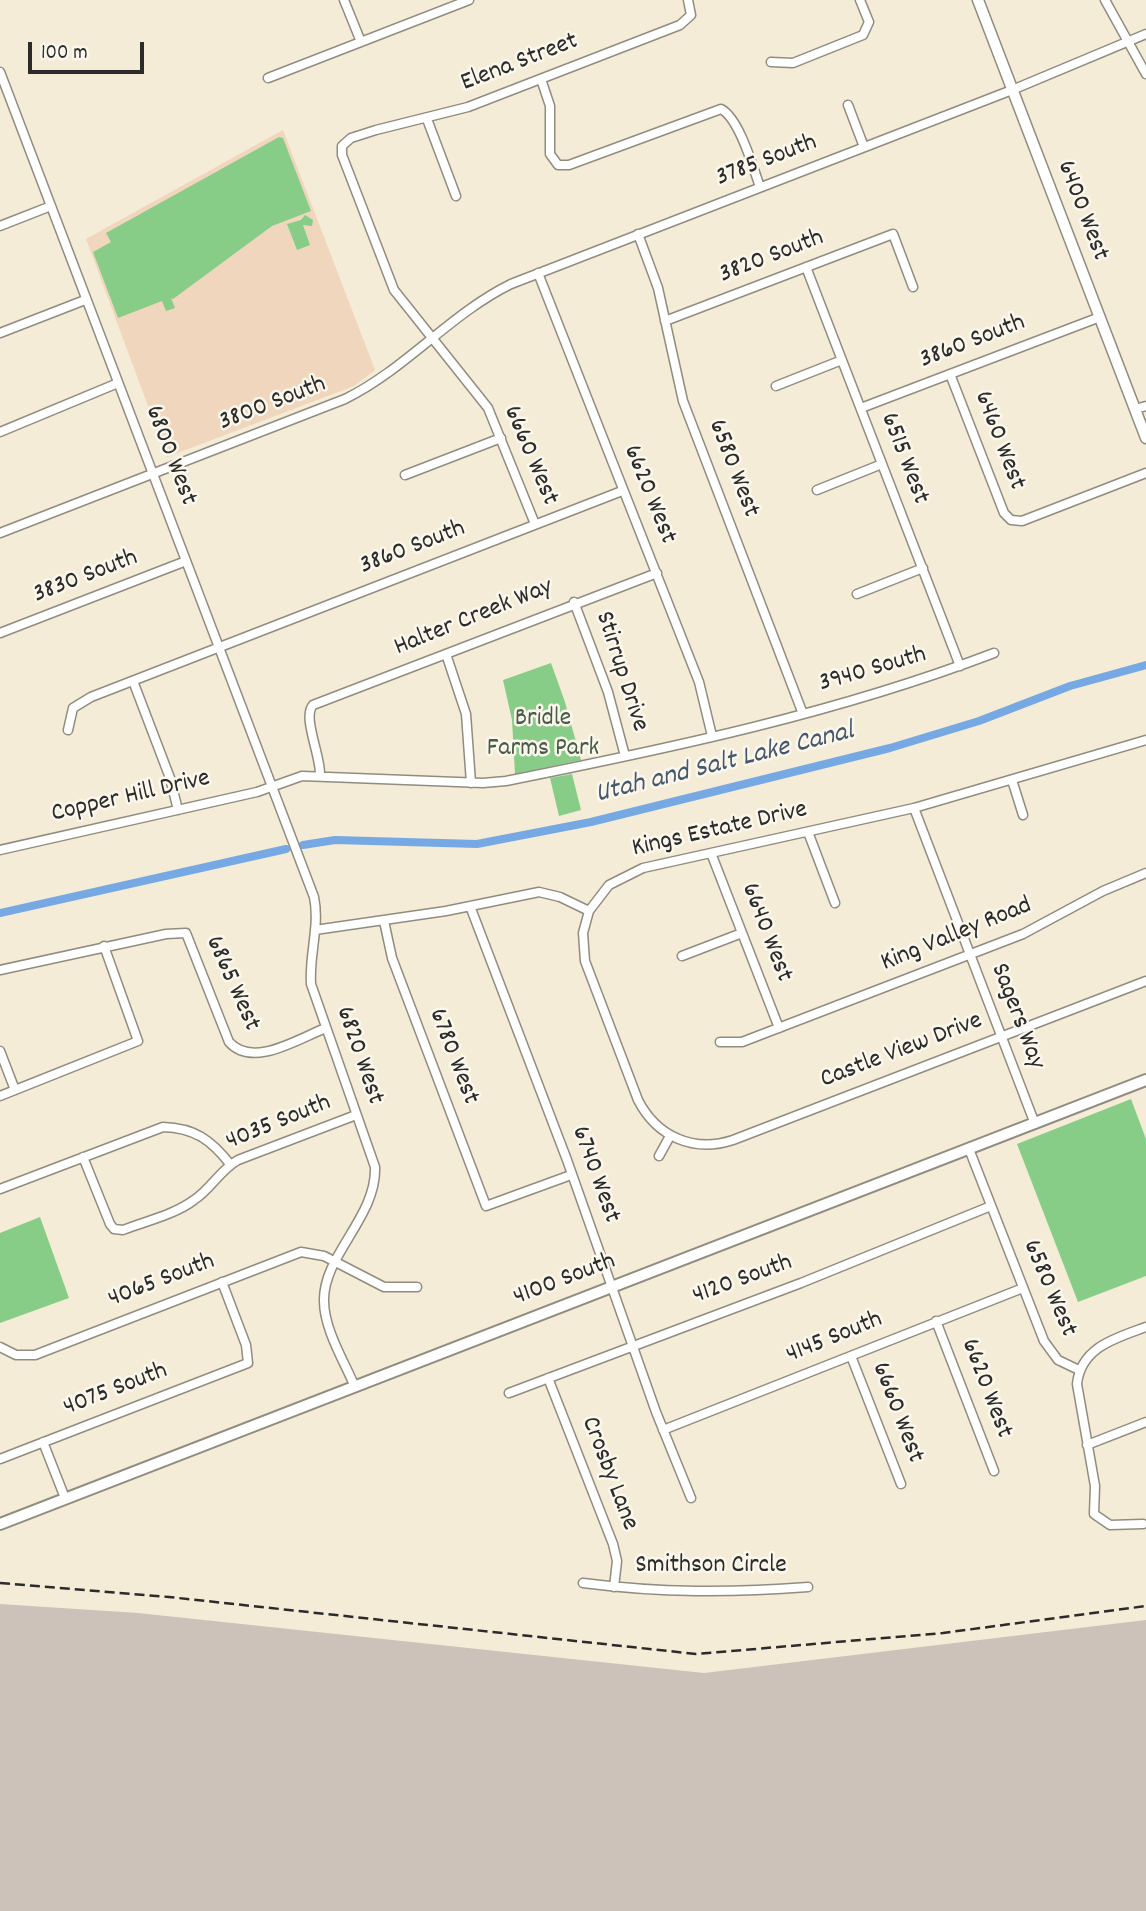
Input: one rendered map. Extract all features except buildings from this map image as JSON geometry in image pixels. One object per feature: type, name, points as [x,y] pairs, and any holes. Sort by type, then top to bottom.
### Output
[{"type":"main road","name":"4100 South","points":[[0,1524],[1146,1080]]},
{"type":"street","points":[[344,0],[361,42]]},
{"type":"street","points":[[268,78],[469,0]]},
{"type":"street","name":"Elena Street","points":[[344,143],[376,130],[427,119],[541,79],[683,24],[691,15],[688,0]]},
{"type":"street","points":[[771,62],[793,63],[863,35],[869,22],[860,0]]},
{"type":"street","name":"6400 West","points":[[978,0],[1146,438]]},
{"type":"street","points":[[1105,0],[1146,74]]},
{"type":"street","name":"3785 South","points":[[538,272],[1012,90],[1129,44],[1146,34]]},
{"type":"street","name":"6800 West","points":[[0,72],[298,855]]},
{"type":"street","points":[[541,79],[550,106],[550,154],[555,164],[562,166],[721,109],[728,113],[736,126],[760,187]]},
{"type":"street","points":[[848,105],[864,146]]},
{"type":"street","points":[[427,119],[456,196]]},
{"type":"street","name":"6660 West","points":[[344,143],[342,155],[392,284],[431,338],[488,408],[535,524]]},
{"type":"street","points":[[0,226],[51,206]]},
{"type":"street","name":"6580 West","points":[[638,234],[657,283],[683,401],[803,713]]},
{"type":"street","name":"3820 South","points":[[665,321],[893,234],[914,287]]},
{"type":"street","name":"6515 West","points":[[806,267],[960,666]]},
{"type":"street","name":"3800 South","points":[[0,533],[354,395],[376,382],[490,294],[538,272]]},
{"type":"street","name":"6620 West","points":[[538,272],[702,690],[712,736]]},
{"type":"street","points":[[0,333],[85,300]]},
{"type":"street","name":"3860 South","points":[[861,408],[1100,317]]},
{"type":"street","points":[[776,386],[842,360]]},
{"type":"street","name":"6460 West","points":[[950,374],[1004,513],[1011,520],[1022,521],[1146,473]]},
{"type":"street","points":[[0,432],[118,383]]},
{"type":"street","points":[[1135,410],[1146,405]]},
{"type":"street","points":[[405,475],[501,438]]},
{"type":"street","points":[[817,490],[882,464]]},
{"type":"street","name":"3860 South","points":[[68,730],[70,714],[76,705],[622,491]]},
{"type":"street","name":"3830 South","points":[[0,633],[186,561]]},
{"type":"street","points":[[857,594],[923,568]]},
{"type":"street","name":"Halter Creek Way","points":[[320,775],[309,710],[316,703],[574,602],[657,573]]},
{"type":"street","name":"Stirrup Drive","points":[[574,602],[608,692],[625,756]]},
{"type":"street","name":"3940 South","points":[[471,783],[506,781],[762,726],[960,666],[994,653]]},
{"type":"street","points":[[446,654],[466,714],[471,783]]},
{"type":"street","points":[[133,681],[170,778],[178,810]]},
{"type":"street","name":"Kings Estate Drive","points":[[589,911],[609,885],[625,875],[914,808],[1146,740]]},
{"type":"street","name":"Copper Hill Drive","points":[[0,850],[178,810],[271,787],[302,776],[471,783]]},
{"type":"street","points":[[1012,780],[1023,815]]},
{"type":"street","name":"Sagers Way","points":[[914,808],[1035,1124]]},
{"type":"street","points":[[808,831],[835,903]]},
{"type":"street","name":"6640 West","points":[[711,853],[779,1028]]},
{"type":"street","name":"6820 West","points":[[298,855],[314,897],[312,984],[375,1167],[374,1186],[337,1263]]},
{"type":"street","name":"King Valley Road","points":[[720,1042],[742,1042],[970,955],[1031,930],[1102,891],[1146,873]]},
{"type":"street","points":[[315,930],[384,921],[539,892],[560,897],[589,911],[582,940],[587,968],[638,1100],[650,1119],[670,1136],[659,1156]]},
{"type":"street","name":"6740 West","points":[[470,906],[663,1430],[691,1498]]},
{"type":"street","name":"6780 West","points":[[384,921],[392,958],[486,1206],[571,1175]]},
{"type":"street","name":"6865 West","points":[[104,946],[186,933],[226,1036],[240,1051],[254,1055],[326,1028]]},
{"type":"street","points":[[682,956],[742,933]]},
{"type":"street","points":[[0,970],[104,946],[138,1041],[0,1096]]},
{"type":"street","name":"Castle View Drive","points":[[670,1136],[693,1144],[726,1142],[1146,981]]},
{"type":"street","points":[[0,1051],[15,1090]]},
{"type":"street","name":"4035 South","points":[[83,1157],[112,1227],[123,1230],[188,1204],[230,1164],[356,1115]]},
{"type":"street","points":[[0,1189],[163,1127],[194,1131],[208,1139],[230,1164]]},
{"type":"street","name":"6580 West","points":[[969,1149],[1046,1346],[1058,1360],[1080,1370],[1077,1396],[1095,1486],[1095,1516],[1110,1525],[1143,1524]]},
{"type":"street","name":"4120 South","points":[[509,1393],[633,1344],[801,1283],[991,1206]]},
{"type":"street","name":"4065 South","points":[[2,1349],[16,1354],[35,1354],[302,1252],[314,1253],[384,1287],[417,1287]]},
{"type":"street","points":[[337,1263],[328,1279],[324,1304],[355,1387]]},
{"type":"street","name":"4075 South","points":[[0,1459],[248,1363],[246,1345],[222,1282]]},
{"type":"street","name":"4145 South","points":[[663,1430],[1023,1288]]},
{"type":"street","name":"6620 West","points":[[936,1321],[994,1471]]},
{"type":"street","points":[[1080,1370],[1098,1347],[1146,1327]]},
{"type":"street","name":"6660 West","points":[[851,1356],[901,1484]]},
{"type":"street","name":"Crosby Lane","points":[[548,1378],[613,1544],[617,1561],[614,1587]]},
{"type":"street","points":[[1087,1445],[1146,1422]]},
{"type":"street","points":[[43,1442],[65,1498]]},
{"type":"street","name":"Smithson Circle","points":[[583,1583],[706,1593],[808,1587]]},
{"type":"shaded area","points":[[283,130],[375,370],[354,386],[167,457],[86,239]]},
{"type":"shaded area","points":[[0,1604],[138,1613],[704,1673],[1146,1620],[1146,1911],[0,1911]]},
{"type":"green space","points":[[279,137],[283,138],[311,211],[272,226],[171,298],[175,308],[166,311],[162,301],[118,318],[93,252],[111,242],[106,233]]},
{"type":"green space","points":[[305,215],[313,220],[312,226],[303,225],[310,245],[297,250],[287,224],[301,220]]},
{"type":"green space","name":"Bridle Farms Park","points":[[551,663],[581,760],[515,774],[512,720],[503,680]]},
{"type":"green space","name":"Bridle Farms Park","points":[[572,774],[581,810],[559,816],[550,778]]},
{"type":"green space","points":[[1131,1099],[1146,1139],[1146,1276],[1078,1302],[1017,1144]]},
{"type":"green space","points":[[40,1217],[69,1298],[0,1323],[0,1233]]},
{"type":"waterway","name":"Utah and Salt Lake Canal","points":[[303,845],[335,840],[477,844],[591,822],[890,748],[979,721],[1070,686],[1146,665]]},
{"type":"waterway","name":"Utah and Salt Lake Canal","points":[[0,913],[286,849]]},
{"type":"railway","points":[[0,1583],[169,1597],[696,1654],[943,1633],[1146,1606]]}]
